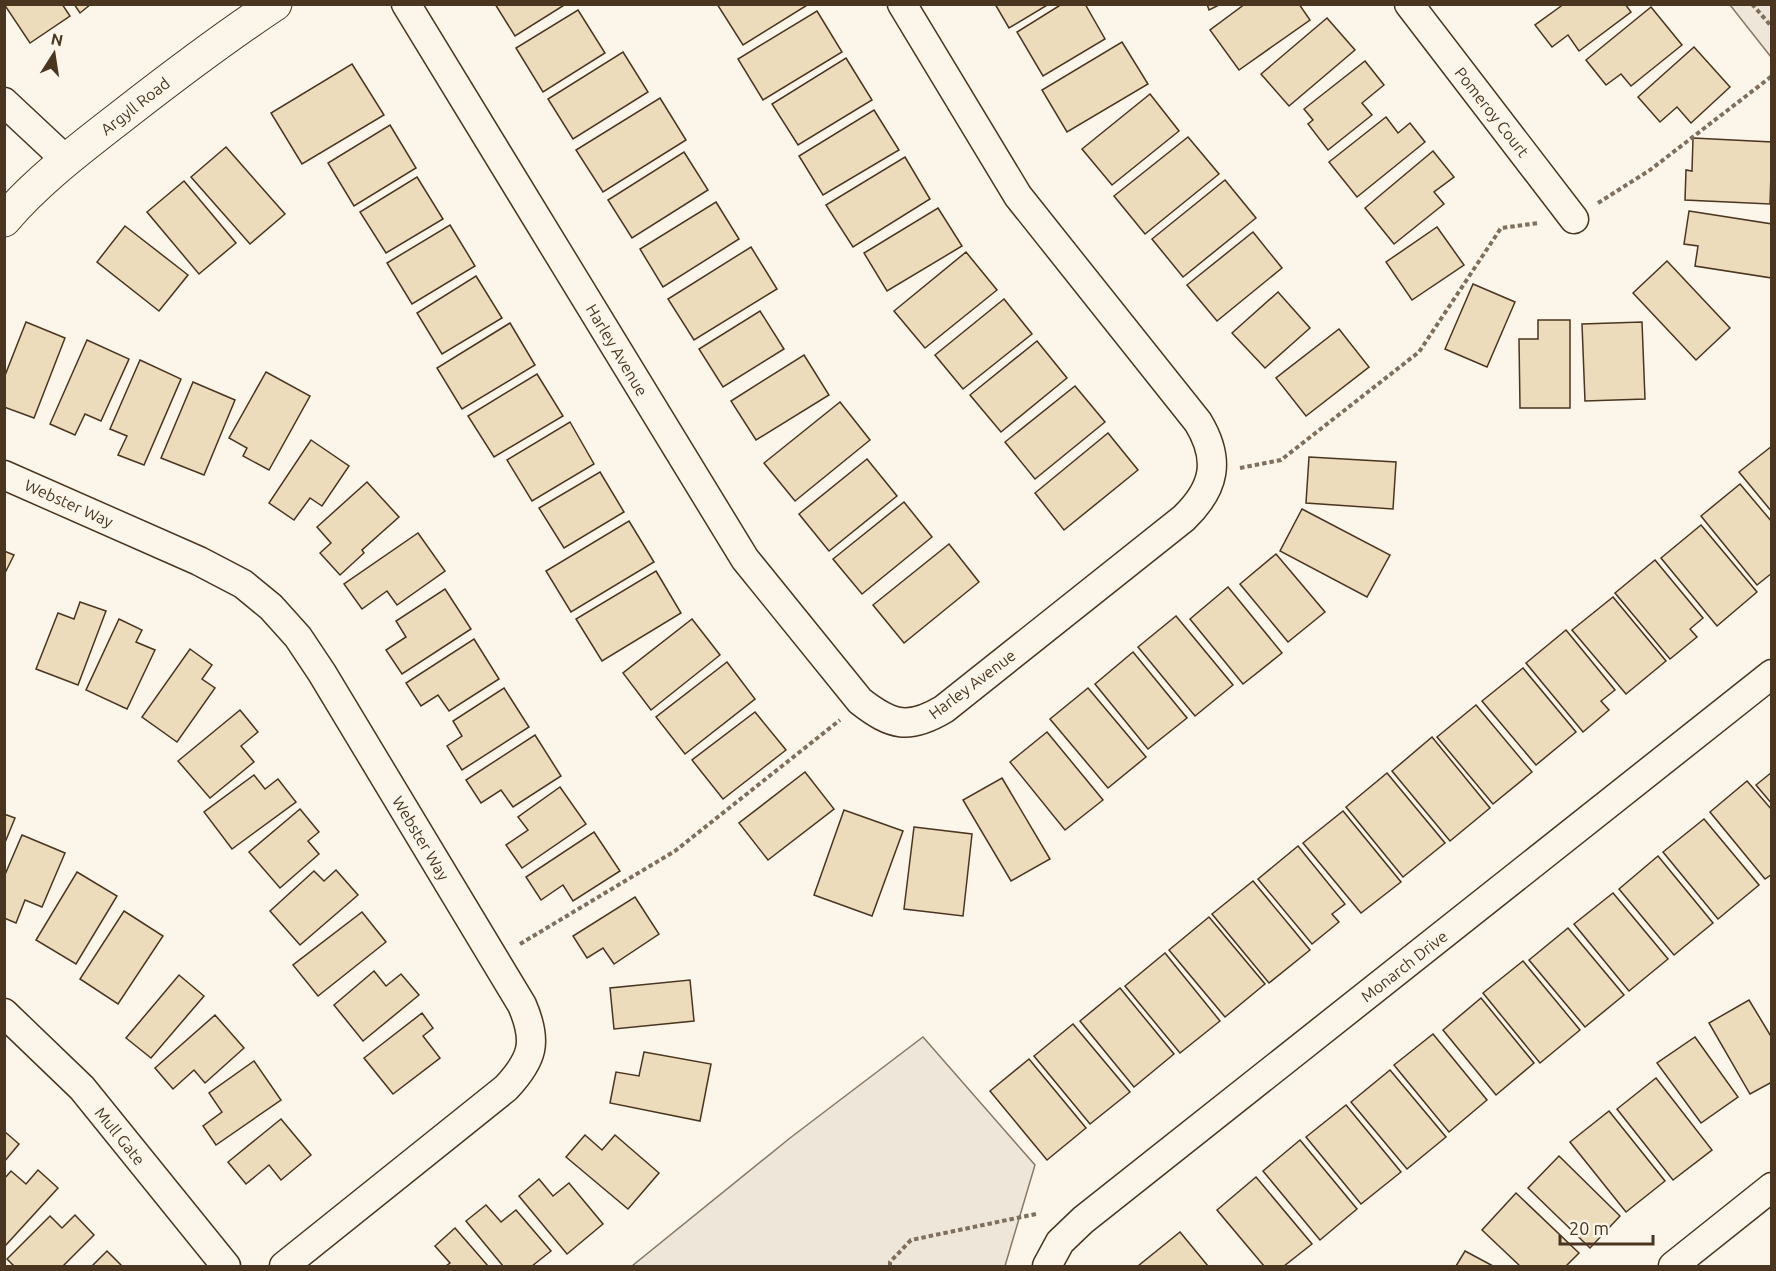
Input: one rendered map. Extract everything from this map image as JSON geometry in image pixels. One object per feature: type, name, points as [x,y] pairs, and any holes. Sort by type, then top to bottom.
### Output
[{"type":"street","name":"Argyll Road","points":[[4,220],[20,202],[66,160],[220,40],[275,4]]},
{"type":"street","name":"Harley Avenue","points":[[406,4],[745,559],[860,701],[876,713],[894,721],[911,724],[926,720],[944,709],[1184,519],[1198,504],[1208,487],[1212,471],[1208,439],[1198,422],[1018,196],[902,4]]},
{"type":"street","name":"Pomeroy Court","points":[[1409,4],[1574,219]]},
{"type":"street","points":[[4,102],[66,160]]},
{"type":"street","name":"Webster Way","points":[[4,475],[199,561],[243,584],[271,607],[298,637],[322,673],[522,1005],[531,1027],[532,1046],[525,1068],[506,1088],[284,1266]]},
{"type":"street","name":"Monarch Drive","points":[[1047,1266],[1060,1242],[1083,1220],[1772,674]]},
{"type":"street","name":"Mull Gate","points":[[4,1013],[82,1088],[226,1266]]},
{"type":"street","points":[[1673,1266],[1772,1186]]},
{"type":"path","points":[[1752,4],[1772,27]]},
{"type":"path","points":[[1212,471],[1281,460],[1419,352],[1501,228],[1574,219],[1650,170],[1772,76]]},
{"type":"path","points":[[495,962],[527,938],[675,851],[831,729],[860,701]]},
{"type":"path","points":[[890,1266],[890,1262],[911,1240],[1036,1214]]},
{"type":"shaded area","points":[[1730,5],[1771,5],[1771,57]]},
{"type":"shaded area","points":[[923,1037],[1035,1165],[1005,1266],[632,1266],[790,1138]]},
{"type":"building","points":[[4,4],[62,4],[70,16],[30,43]]},
{"type":"building","points":[[74,4],[91,4],[80,13]]},
{"type":"building","points":[[495,4],[566,4],[515,36]]},
{"type":"building","points":[[717,4],[809,4],[743,45]]},
{"type":"building","points":[[995,4],[1049,4],[1009,28]]},
{"type":"building","points":[[1062,4],[1085,4],[1105,39],[1043,76],[1017,32]]},
{"type":"building","points":[[1207,4],[1221,4],[1209,10]]},
{"type":"building","points":[[1245,4],[1299,4],[1310,20],[1239,70],[1210,30]]},
{"type":"building","points":[[1564,4],[1625,4],[1631,12],[1579,51],[1568,35],[1552,47],[1535,25]]},
{"type":"building","points":[[1651,7],[1682,45],[1631,86],[1621,74],[1606,85],[1586,60]]},
{"type":"building","points":[[578,10],[605,53],[543,92],[516,48]]},
{"type":"building","points":[[817,11],[842,52],[763,100],[738,59]]},
{"type":"building","points":[[1327,18],[1355,50],[1289,106],[1261,74]]},
{"type":"building","points":[[1122,42],[1148,84],[1067,132],[1042,90]]},
{"type":"building","points":[[1694,47],[1730,87],[1691,123],[1677,107],[1660,122],[1638,97]]},
{"type":"building","points":[[623,52],[648,92],[573,139],[548,99]]},
{"type":"building","points":[[846,58],[872,100],[798,145],[772,104]]},
{"type":"building","points":[[1365,61],[1384,85],[1362,103],[1372,115],[1328,150],[1308,124],[1313,120],[1304,109]]},
{"type":"building","points":[[352,64],[384,115],[302,164],[271,113]]},
{"type":"building","points":[[1150,94],[1179,131],[1112,185],[1082,149]]},
{"type":"building","points":[[660,98],[686,140],[603,192],[576,150]]},
{"type":"building","points":[[874,110],[899,150],[823,195],[799,156]]},
{"type":"building","points":[[1386,117],[1398,133],[1410,123],[1425,142],[1357,197],[1329,162]]},
{"type":"building","points":[[390,125],[416,168],[354,206],[328,163]]},
{"type":"building","points":[[1188,137],[1219,174],[1145,234],[1114,196]]},
{"type":"building","points":[[1693,138],[1772,142],[1770,204],[1685,200],[1686,170],[1692,171]]},
{"type":"building","points":[[226,147],[285,214],[250,244],[191,177]]},
{"type":"building","points":[[1433,151],[1454,177],[1434,192],[1444,204],[1394,244],[1365,208]]},
{"type":"building","points":[[684,152],[708,190],[632,238],[608,200]]},
{"type":"building","points":[[905,157],[930,199],[853,247],[826,205]]},
{"type":"building","points":[[417,177],[443,219],[386,253],[360,212]]},
{"type":"building","points":[[1225,180],[1256,218],[1183,277],[1152,239]]},
{"type":"building","points":[[184,181],[236,243],[199,274],[147,212]]},
{"type":"building","points":[[716,202],[739,239],[663,287],[640,249]]},
{"type":"building","points":[[938,208],[962,246],[887,291],[864,253]]},
{"type":"building","points":[[1689,211],[1772,224],[1772,278],[1695,266],[1698,246],[1684,244]]},
{"type":"building","points":[[450,225],[475,266],[412,304],[387,263]]},
{"type":"building","points":[[125,226],[188,275],[159,311],[97,262]]},
{"type":"building","points":[[1437,227],[1464,265],[1412,300],[1386,262]]},
{"type":"building","points":[[1253,232],[1282,268],[1217,321],[1187,285]]},
{"type":"building","points":[[751,247],[777,289],[694,340],[668,299]]},
{"type":"building","points":[[966,252],[997,290],[925,348],[894,311]]},
{"type":"building","points":[[1667,261],[1730,328],[1696,360],[1633,293]]},
{"type":"building","points":[[476,276],[502,318],[442,354],[417,313]]},
{"type":"building","points":[[1473,284],[1515,302],[1487,367],[1445,349]]},
{"type":"building","points":[[1278,292],[1310,328],[1265,368],[1232,333]]},
{"type":"building","points":[[1004,299],[1032,334],[963,389],[935,355]]},
{"type":"building","points":[[760,311],[784,349],[723,387],[699,349]]},
{"type":"building","points":[[1538,320],[1570,320],[1570,408],[1520,408],[1519,339],[1538,339]]},
{"type":"building","points":[[26,322],[65,338],[34,418],[4,407],[4,378]]},
{"type":"building","points":[[1642,322],[1645,399],[1585,401],[1582,324]]},
{"type":"building","points":[[510,323],[535,365],[462,409],[437,368]]},
{"type":"building","points":[[1339,329],[1369,367],[1306,416],[1276,378]]},
{"type":"building","points":[[87,340],[129,359],[101,421],[85,414],[75,435],[50,424]]},
{"type":"building","points":[[1037,341],[1067,378],[1001,432],[970,395]]},
{"type":"building","points":[[804,355],[829,395],[756,440],[731,401]]},
{"type":"building","points":[[140,360],[181,379],[144,465],[118,455],[127,436],[110,429]]},
{"type":"building","points":[[266,372],[310,396],[269,470],[243,456],[247,448],[229,438]]},
{"type":"building","points":[[537,374],[563,416],[494,457],[468,416]]},
{"type":"building","points":[[193,382],[235,400],[204,475],[161,458]]},
{"type":"building","points":[[1075,386],[1105,422],[1035,479],[1005,442]]},
{"type":"building","points":[[840,402],[870,440],[795,501],[764,463]]},
{"type":"building","points":[[570,422],[594,464],[532,501],[507,460]]},
{"type":"building","points":[[1108,433],[1138,470],[1064,530],[1035,493]]},
{"type":"building","points":[[311,440],[349,466],[322,506],[310,498],[294,520],[269,503]]},
{"type":"building","points":[[1772,446],[1772,512],[1739,472]]},
{"type":"building","points":[[1309,457],[1396,462],[1393,509],[1306,503]]},
{"type":"building","points":[[867,459],[897,496],[829,551],[799,514]]},
{"type":"building","points":[[600,472],[624,512],[564,548],[539,508]]},
{"type":"building","points":[[367,482],[399,517],[362,550],[364,553],[340,575],[320,553],[331,543],[317,527]]},
{"type":"building","points":[[1740,484],[1772,522],[1772,573],[1757,585],[1701,516]]},
{"type":"building","points":[[904,502],[932,537],[862,594],[833,559]]},
{"type":"building","points":[[1302,509],[1390,555],[1367,597],[1280,551]]},
{"type":"building","points":[[629,521],[654,562],[571,612],[546,571]]},
{"type":"building","points":[[1701,525],[1757,592],[1717,626],[1661,558]]},
{"type":"building","points":[[418,533],[445,571],[397,605],[387,591],[362,609],[344,584]]},
{"type":"building","points":[[949,544],[979,582],[904,643],[873,605]]},
{"type":"building","points":[[4,551],[14,555],[4,575]]},
{"type":"building","points":[[1276,554],[1325,612],[1288,642],[1240,584]]},
{"type":"building","points":[[1655,560],[1703,618],[1690,629],[1697,637],[1670,659],[1615,593]]},
{"type":"building","points":[[656,571],[681,613],[602,661],[576,619]]},
{"type":"building","points":[[1228,587],[1282,653],[1243,684],[1190,619]]},
{"type":"building","points":[[445,589],[471,629],[402,674],[386,650],[406,637],[396,621]]},
{"type":"building","points":[[1613,597],[1666,661],[1626,694],[1572,630]]},
{"type":"building","points":[[80,602],[106,611],[78,685],[36,669],[58,613],[74,619]]},
{"type":"building","points":[[1176,616],[1233,685],[1195,716],[1138,647]]},
{"type":"building","points":[[119,619],[142,630],[136,642],[155,650],[127,709],[86,690]]},
{"type":"building","points":[[692,619],[720,655],[651,710],[623,673]]},
{"type":"building","points":[[1566,630],[1615,690],[1601,701],[1609,710],[1583,732],[1526,663]]},
{"type":"building","points":[[474,639],[499,679],[449,711],[438,695],[421,706],[406,683]]},
{"type":"building","points":[[190,649],[212,665],[202,679],[215,688],[177,742],[142,717]]},
{"type":"building","points":[[1133,652],[1187,718],[1148,749],[1095,684]]},
{"type":"building","points":[[727,662],[755,699],[685,754],[656,717]]},
{"type":"building","points":[[1523,668],[1576,732],[1536,765],[1482,701]]},
{"type":"building","points":[[504,688],[529,727],[462,770],[447,746],[462,736],[453,721]]},
{"type":"building","points":[[1088,688],[1146,757],[1108,788],[1050,719]]},
{"type":"building","points":[[1476,705],[1532,772],[1493,804],[1437,737]]},
{"type":"building","points":[[240,710],[258,732],[241,746],[254,762],[210,798],[178,761]]},
{"type":"building","points":[[755,712],[786,750],[723,799],[692,760]]},
{"type":"building","points":[[1047,732],[1103,800],[1065,830],[1010,762]]},
{"type":"building","points":[[535,735],[561,776],[513,807],[501,790],[481,803],[466,780]]},
{"type":"building","points":[[1432,737],[1490,808],[1450,841],[1392,771]]},
{"type":"building","points":[[805,772],[834,809],[768,860],[739,823]]},
{"type":"building","points":[[1772,772],[1772,804],[1756,785]]},
{"type":"building","points":[[1387,773],[1445,843],[1403,877],[1346,807]]},
{"type":"building","points":[[254,775],[265,789],[278,779],[296,802],[232,849],[204,812]]},
{"type":"building","points":[[1002,778],[1050,859],[1011,881],[963,800]]},
{"type":"building","points":[[1747,781],[1772,810],[1772,874],[1765,879],[1710,812]]},
{"type":"building","points":[[560,787],[586,824],[522,868],[506,845],[528,830],[518,817]]},
{"type":"building","points":[[300,809],[319,832],[308,841],[319,854],[280,888],[249,852]]},
{"type":"building","points":[[844,810],[903,831],[872,916],[814,895]]},
{"type":"building","points":[[1343,811],[1401,882],[1361,913],[1303,843]]},
{"type":"building","points":[[4,814],[15,818],[4,845]]},
{"type":"building","points":[[1704,819],[1759,885],[1718,919],[1663,852]]},
{"type":"building","points":[[914,827],[972,834],[963,916],[904,909]]},
{"type":"building","points":[[594,832],[620,871],[573,901],[563,885],[541,900],[526,877]]},
{"type":"building","points":[[22,835],[65,853],[42,907],[25,900],[16,923],[4,918],[4,877]]},
{"type":"building","points":[[1298,846],[1345,904],[1332,914],[1339,922],[1312,944],[1258,879]]},
{"type":"building","points":[[1658,856],[1713,923],[1674,955],[1619,889]]},
{"type":"building","points":[[336,870],[358,895],[300,945],[270,911],[314,871],[324,881]]},
{"type":"building","points":[[77,872],[117,896],[76,964],[36,940]]},
{"type":"building","points":[[1253,881],[1310,950],[1269,983],[1212,914]]},
{"type":"building","points":[[1613,893],[1668,959],[1629,991],[1574,924]]},
{"type":"building","points":[[635,897],[659,934],[614,964],[603,948],[587,958],[573,936]]},
{"type":"building","points":[[124,911],[163,936],[118,1004],[80,979]]},
{"type":"building","points":[[362,912],[386,942],[318,996],[293,965]]},
{"type":"building","points":[[1209,917],[1265,984],[1225,1017],[1169,950]]},
{"type":"building","points":[[1568,928],[1624,995],[1585,1027],[1529,960]]},
{"type":"building","points":[[1165,953],[1220,1021],[1180,1053],[1125,986]]},
{"type":"building","points":[[1523,961],[1580,1030],[1540,1063],[1483,993]]},
{"type":"building","points":[[374,971],[386,986],[401,974],[419,995],[363,1041],[334,1005]]},
{"type":"building","points":[[179,975],[204,996],[151,1058],[126,1038]]},
{"type":"building","points":[[690,980],[694,1021],[614,1029],[610,988]]},
{"type":"building","points":[[1120,988],[1174,1054],[1134,1087],[1080,1021]]},
{"type":"building","points":[[1481,998],[1534,1063],[1496,1095],[1443,1030]]},
{"type":"building","points":[[1749,1000],[1772,1038],[1772,1082],[1750,1094],[1709,1023]]},
{"type":"building","points":[[422,1013],[433,1028],[423,1036],[440,1058],[393,1094],[364,1058]]},
{"type":"building","points":[[215,1015],[244,1048],[205,1083],[194,1070],[173,1089],[155,1068]]},
{"type":"building","points":[[1073,1024],[1130,1092],[1090,1124],[1034,1056]]},
{"type":"building","points":[[1433,1034],[1487,1100],[1449,1132],[1394,1065]]},
{"type":"building","points":[[1695,1037],[1738,1097],[1701,1123],[1657,1063]]},
{"type":"building","points":[[644,1052],[711,1064],[700,1121],[610,1103],[616,1072],[639,1076]]},
{"type":"building","points":[[1029,1059],[1086,1128],[1047,1160],[990,1091]]},
{"type":"building","points":[[254,1061],[281,1100],[216,1145],[203,1126],[222,1112],[209,1093]]},
{"type":"building","points":[[1390,1070],[1446,1137],[1407,1169],[1351,1102]]},
{"type":"building","points":[[1656,1078],[1712,1150],[1673,1180],[1617,1109]]},
{"type":"building","points":[[1346,1105],[1401,1172],[1361,1204],[1306,1137]]},
{"type":"building","points":[[1609,1111],[1665,1181],[1626,1212],[1570,1142]]},
{"type":"building","points":[[281,1119],[311,1155],[281,1180],[269,1165],[246,1184],[228,1162]]},
{"type":"building","points":[[4,1131],[19,1144],[4,1162]]},
{"type":"building","points":[[585,1135],[602,1150],[615,1135],[659,1173],[628,1209],[566,1157]]},
{"type":"building","points":[[1300,1140],[1357,1209],[1320,1240],[1263,1171]]},
{"type":"building","points":[[1559,1156],[1620,1216],[1590,1248],[1528,1188]]},
{"type":"building","points":[[38,1170],[58,1188],[5,1246],[4,1179],[11,1171],[26,1184]]},
{"type":"building","points":[[1256,1177],[1312,1244],[1284,1266],[1264,1266],[1217,1210]]},
{"type":"building","points":[[539,1179],[553,1196],[569,1183],[603,1224],[567,1254],[519,1196]]},
{"type":"building","points":[[1516,1193],[1579,1253],[1566,1266],[1520,1266],[1482,1230]]},
{"type":"building","points":[[486,1205],[501,1222],[516,1210],[551,1251],[532,1266],[503,1266],[466,1221]]},
{"type":"building","points":[[75,1215],[94,1235],[63,1266],[14,1266],[7,1259],[50,1216],[62,1228]]},
{"type":"building","points":[[455,1228],[488,1266],[446,1266],[450,1263],[435,1246]]},
{"type":"building","points":[[1180,1232],[1208,1266],[1138,1266]]},
{"type":"building","points":[[107,1251],[122,1266],[92,1266]]},
{"type":"building","points":[[1465,1251],[1493,1266],[1456,1266]]}]
